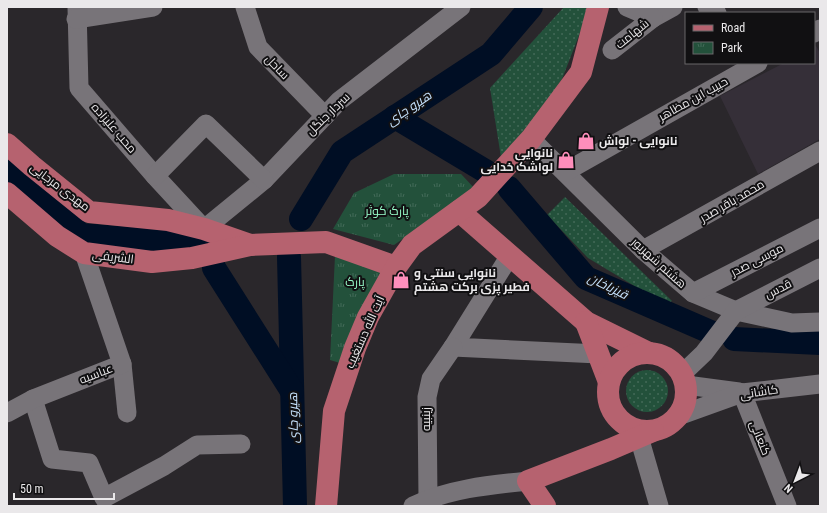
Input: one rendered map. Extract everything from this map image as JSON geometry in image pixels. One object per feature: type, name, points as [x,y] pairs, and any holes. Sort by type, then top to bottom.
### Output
[{"type":"main road","points":[[531,139],[581,72],[598,7]]},
{"type":"main road","name":"آیت الله دستغیب","points":[[326,506],[334,411],[355,348],[368,317],[396,267],[412,245],[478,197],[531,139]]},
{"type":"main road","name":"مهدی مرجایی","points":[[7,144],[90,212],[168,220],[204,229],[250,245]]},
{"type":"main road","name":"الشریفی","points":[[7,194],[57,236],[84,253],[152,262],[192,258],[250,245]]},
{"type":"main road","points":[[459,211],[586,322],[649,353],[662,356],[673,363],[684,379],[686,396],[683,406],[678,416],[662,428],[528,481],[545,506]]},
{"type":"main road","points":[[250,245],[326,242],[396,267]]},
{"type":"main road","points":[[586,322],[609,382]]},
{"type":"main road","points":[[646,434],[642,431],[631,428],[622,422],[614,413],[608,392],[609,382],[615,370],[624,360],[636,354],[649,353]]},
{"type":"main road","points":[[611,449],[614,413]]},
{"type":"street","points":[[76,13],[153,7]]},
{"type":"street","name":"ساحل","points":[[245,7],[258,48],[325,116]]},
{"type":"street","name":"شهامت","points":[[627,7],[652,18]]},
{"type":"street","name":"شهامت","points":[[612,50],[652,18],[673,7]]},
{"type":"street","name":"سردار جنگل","points":[[204,229],[264,180],[339,101],[460,8]]},
{"type":"street","name":"محب علیزاده","points":[[76,13],[79,88],[155,176],[204,229]]},
{"type":"street","name":"حبیب ابن مظاهر","points":[[565,172],[756,64]]},
{"type":"street","points":[[155,176],[206,124],[264,180]]},
{"type":"street","name":"هشتم شهریور","points":[[531,139],[644,250],[693,293],[736,311],[792,323],[820,322]]},
{"type":"street","name":"محمد باقر صدر","points":[[644,250],[820,151]]},
{"type":"street","name":"موسی صدر","points":[[693,293],[820,228]]},
{"type":"street","name":"عباسیه","points":[[7,413],[33,399],[122,364],[84,253]]},
{"type":"street","name":"زینبیه","points":[[420,502],[427,397],[431,379],[510,257]]},
{"type":"street","name":"قدس","points":[[736,311],[820,268]]},
{"type":"street","points":[[736,311],[684,379],[742,393]]},
{"type":"street","points":[[453,347],[599,354]]},
{"type":"street","points":[[122,364],[127,413]]},
{"type":"street","name":"کاشانی","points":[[678,416],[742,393],[820,384]]},
{"type":"street","name":"کنعانی","points":[[742,393],[787,506]]},
{"type":"street","points":[[33,399],[52,459],[89,463],[104,498],[164,466],[197,444],[241,444]]},
{"type":"street","points":[[646,434],[654,505]]},
{"type":"street","points":[[420,502],[476,487],[528,481]]},
{"type":"shaded area","points":[[815,46],[820,53],[820,139],[758,174],[720,96],[782,64],[815,64]]},
{"type":"green space","points":[[564,7],[590,7],[562,79],[503,170],[490,88]]},
{"type":"green space","name":"پارک کوثر","points":[[394,174],[461,174],[476,190],[460,199],[394,245],[333,229],[354,193]]},
{"type":"green space","points":[[565,197],[672,301],[666,305],[588,258],[547,215]]},
{"type":"green space","name":"پارک","points":[[335,256],[384,270],[340,363],[330,360]]},
{"type":"green space","points":[[643,370],[651,370],[659,373],[665,379],[668,391],[665,403],[659,409],[651,412],[643,412],[635,409],[629,403],[626,395],[626,387],[629,379],[635,373]]},
{"type":"waterway","name":"هیرو چای","points":[[301,219],[342,152],[491,54],[531,7]]},
{"type":"waterway","points":[[395,117],[497,178]]},
{"type":"waterway","points":[[7,168],[81,235],[197,244]]},
{"type":"waterway","name":"قیزباخان","points":[[509,188],[586,278],[715,334]]},
{"type":"waterway","name":"هیرو چای","points":[[289,257],[295,506]]},
{"type":"waterway","points":[[214,268],[292,391]]},
{"type":"waterway","name":"قیزباخان","points":[[734,339],[820,343]]},
{"type":"place","name":"نانوایی - لواش","points":[[586,141]]},
{"type":"place","name":"نانوایی لواشک خدایی","points":[[566,160]]},
{"type":"place","name":"نانوایی سنتی و فطیر پزی برکت هشتم","points":[[401,280]]}]
